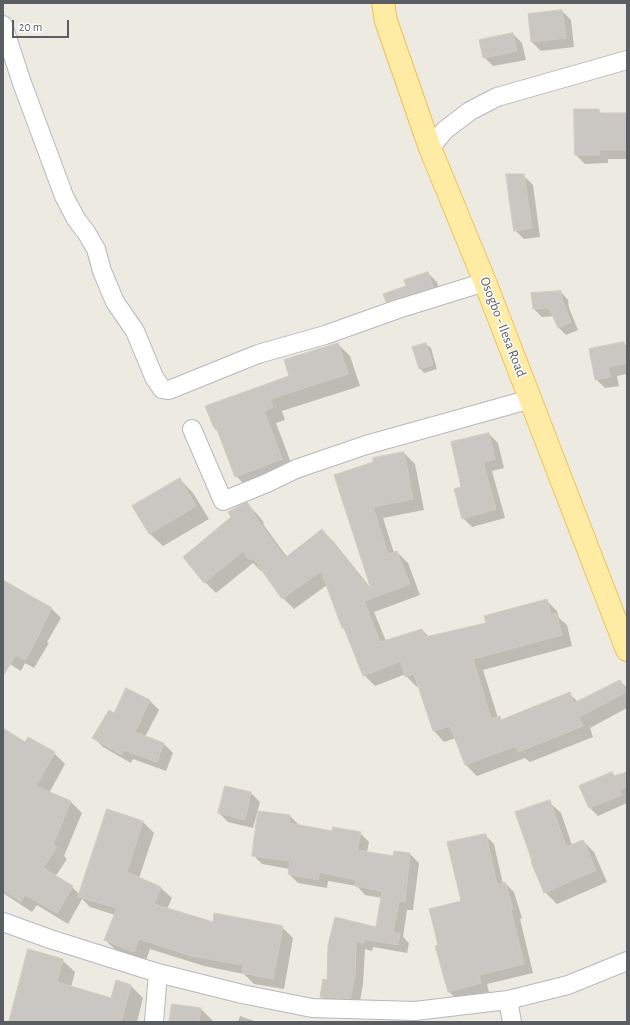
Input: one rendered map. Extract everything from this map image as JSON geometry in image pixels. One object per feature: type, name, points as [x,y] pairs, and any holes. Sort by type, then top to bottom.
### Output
[{"type":"main road","name":"Osogbo - Ilesa Road","points":[[383,3],[386,21],[430,148],[531,399],[627,650]]},
{"type":"street","points":[[3,25],[22,83],[64,196],[76,220],[86,232],[96,249],[102,271],[115,302],[134,331],[154,377],[162,389],[169,390],[258,354],[325,335],[485,282]]},
{"type":"street","points":[[430,148],[445,130],[470,111],[498,96],[627,60]]},
{"type":"street","points":[[192,429],[223,501],[296,469],[366,445],[531,399]]},
{"type":"street","points":[[3,922],[50,939],[158,973],[242,994],[312,1008],[415,1011],[508,1000],[568,985],[627,961]]},
{"type":"street","points":[[154,1022],[158,973]]},
{"type":"street","points":[[508,1000],[512,1022]]},
{"type":"building","points":[[562,10],[566,38],[531,42],[528,14]]},
{"type":"building","points":[[513,33],[517,51],[483,58],[479,40]]},
{"type":"building","points":[[574,109],[599,109],[599,113],[627,113],[627,150],[599,150],[600,155],[575,155]]},
{"type":"building","points":[[506,174],[524,174],[532,228],[514,231]]},
{"type":"building","points":[[428,272],[433,287],[386,302],[383,294],[406,286],[404,280]]},
{"type":"building","points":[[561,291],[562,299],[571,322],[558,328],[549,308],[533,309],[531,293]]},
{"type":"building","points":[[624,342],[627,363],[608,367],[610,377],[595,380],[589,349]]},
{"type":"building","points":[[338,343],[348,374],[270,399],[273,407],[264,411],[282,459],[235,477],[216,427],[214,428],[205,406],[289,376],[284,360]]},
{"type":"building","points":[[426,343],[433,365],[419,369],[412,347]]},
{"type":"building","points":[[489,433],[495,459],[483,462],[496,509],[462,519],[454,489],[461,487],[451,442]]},
{"type":"building","points":[[404,452],[413,499],[373,507],[388,554],[397,551],[410,584],[364,601],[380,642],[422,629],[425,637],[486,623],[484,616],[547,599],[551,615],[556,613],[562,635],[473,659],[491,719],[500,716],[501,720],[570,692],[574,703],[620,680],[626,692],[579,717],[583,726],[518,752],[516,746],[465,765],[450,726],[433,731],[414,674],[405,677],[401,661],[363,676],[344,628],[342,628],[321,571],[282,599],[253,558],[249,560],[243,551],[204,583],[183,557],[231,517],[228,512],[247,502],[254,512],[253,513],[285,558],[322,529],[372,592],[334,475],[373,462],[373,458]]},
{"type":"building","points":[[180,478],[196,506],[149,534],[132,506]]},
{"type":"building","points":[[3,580],[52,608],[25,660],[16,655],[3,676]]},
{"type":"building","points":[[126,688],[150,700],[135,732],[164,743],[157,762],[124,750],[122,755],[92,738],[109,710],[114,713]]},
{"type":"building","points":[[3,728],[25,742],[28,737],[55,752],[36,786],[71,801],[53,845],[57,847],[43,868],[73,886],[57,913],[25,895],[21,902],[3,890]]},
{"type":"building","points":[[612,772],[614,776],[627,772],[627,787],[619,790],[622,795],[589,808],[579,786]]},
{"type":"building","points":[[225,786],[251,792],[245,820],[218,813]]},
{"type":"building","points":[[550,800],[566,847],[583,840],[596,870],[544,893],[531,862],[532,861],[515,812]]},
{"type":"building","points":[[107,809],[143,821],[127,872],[161,887],[154,904],[213,922],[214,913],[283,926],[273,979],[242,973],[243,965],[192,956],[139,939],[134,952],[104,940],[117,908],[78,897]]},
{"type":"building","points":[[258,811],[290,815],[289,823],[332,831],[333,827],[361,832],[357,850],[393,856],[394,851],[410,853],[405,902],[399,901],[393,932],[400,934],[398,945],[364,939],[364,943],[356,941],[355,975],[350,999],[320,997],[323,979],[327,980],[328,945],[335,917],[376,927],[382,891],[355,886],[356,880],[320,872],[318,880],[288,874],[290,861],[252,856]]},
{"type":"building","points":[[486,834],[497,885],[505,882],[513,909],[511,910],[524,964],[479,975],[481,983],[448,992],[435,946],[438,945],[429,909],[461,901],[447,842]]},
{"type":"building","points":[[28,949],[63,959],[57,982],[111,998],[116,980],[131,985],[121,1022],[9,1022]]},
{"type":"building","points":[[172,1004],[201,1008],[199,1022],[169,1022]]}]
